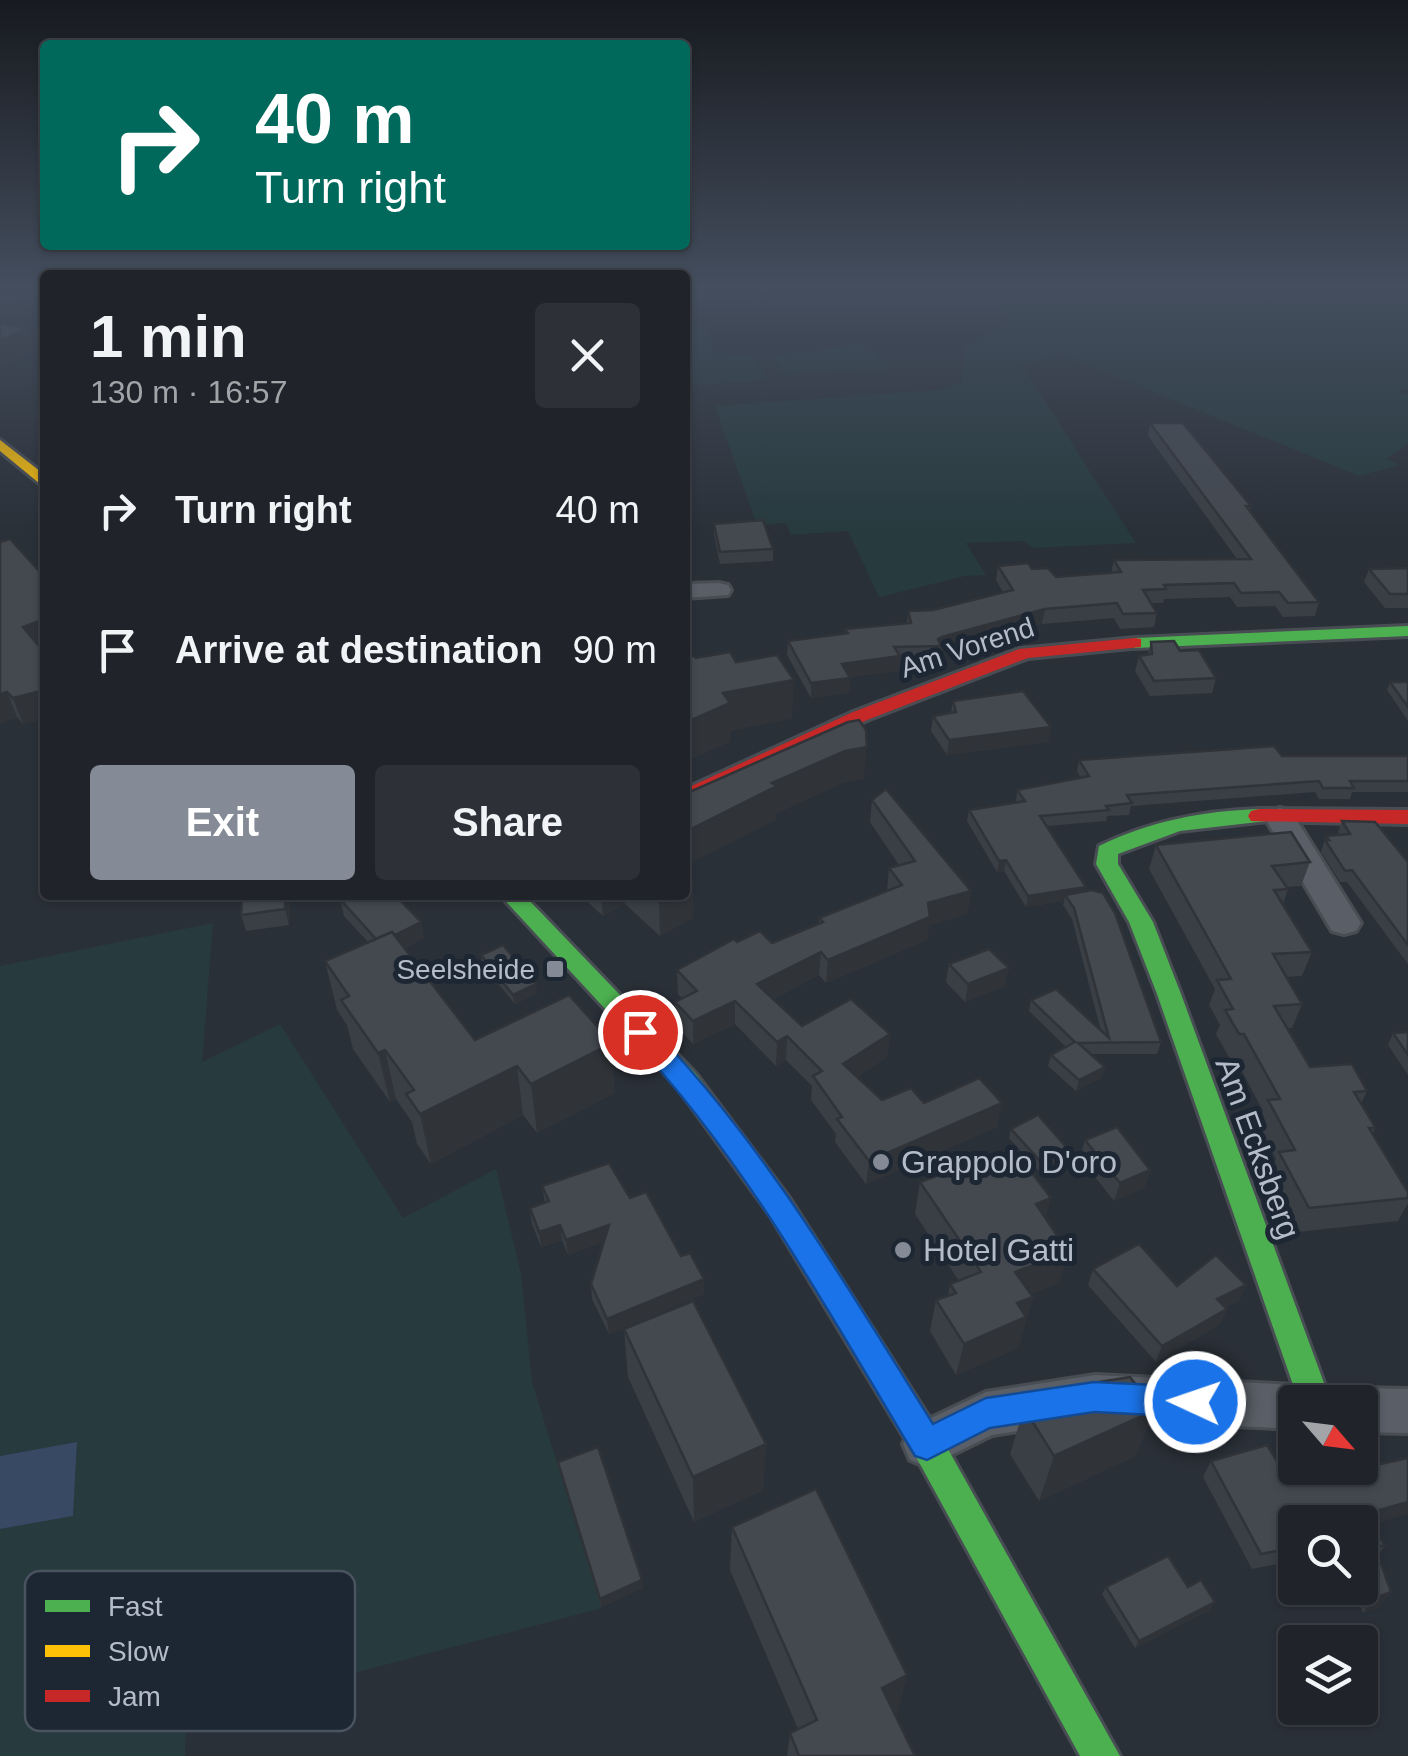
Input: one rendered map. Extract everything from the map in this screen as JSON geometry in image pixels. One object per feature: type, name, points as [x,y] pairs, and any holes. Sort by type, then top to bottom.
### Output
[{"type":"street","points":[[0,444],[40,478]]},
{"type":"street","points":[[690,591],[719,590]]},
{"type":"street","name":"Am Vorend","points":[[690,795],[860,716],[1025,654],[1103,644],[1408,631]]},
{"type":"street","points":[[1280,818],[1408,816]]},
{"type":"street","points":[[1280,818],[1344,923]]},
{"type":"street","name":"Am Ecksberg","points":[[1280,818],[1175,824],[1120,841],[1107,851],[1107,864],[1138,916],[1309,1385]]},
{"type":"street","points":[[516,900],[687,1081],[780,1207],[927,1444],[1101,1756]]},
{"type":"street","points":[[927,1444],[986,1414],[1094,1397],[1278,1406]]},
{"type":"street","points":[[1378,1410],[1408,1411]]},
{"type":"green space","points":[[690,368],[760,368],[767,380],[690,386]]},
{"type":"green space","points":[[781,368],[892,368],[785,374]]},
{"type":"green space","points":[[963,368],[1023,368],[1136,543],[1034,548],[1023,541],[966,543],[986,575],[965,576],[879,597],[848,531],[791,535],[786,523],[757,525],[715,406],[938,390],[961,383]]},
{"type":"green space","points":[[1095,368],[1408,368],[1408,388],[1398,392],[1408,394],[1408,443],[1387,459],[1400,465],[1359,476]]},
{"type":"green space","points":[[213,923],[202,1062],[280,1024],[403,1218],[496,1169],[521,1274],[532,1382],[602,1608],[355,1673],[355,1571],[25,1571],[25,1731],[186,1731],[185,1756],[0,1756],[0,1529],[73,1516],[77,1443],[0,1456],[0,966]]},
{"type":"water","points":[[77,1442],[73,1516],[0,1529],[0,1456]]},
{"type":"building","points":[[1150,423],[1183,423],[1251,506],[1246,506],[1319,602],[1288,603],[1279,592],[1241,593],[1234,583],[1164,585],[1166,589],[1143,590],[1157,613],[1123,614],[1117,603],[1045,609],[942,637],[938,639],[941,646],[894,647],[900,656],[842,664],[850,678],[811,683],[788,641],[848,633],[845,629],[911,623],[908,611],[933,610],[1013,590],[998,566],[1028,563],[1032,569],[1048,568],[1056,577],[1121,572],[1114,560],[1251,559]]},
{"type":"building","points":[[763,520],[773,549],[720,552],[714,524]]},
{"type":"building","points":[[10,539],[40,572],[40,621],[23,627],[40,647],[40,691],[13,698],[7,692],[0,694],[0,542]]},
{"type":"building","points":[[1408,568],[1408,594],[1390,594],[1369,569]]},
{"type":"building","points":[[1174,641],[1180,651],[1199,650],[1216,678],[1154,681],[1139,656],[1152,654],[1151,642]]},
{"type":"building","points":[[730,652],[736,662],[777,655],[794,680],[723,693],[730,703],[690,721],[690,654],[696,658]]},
{"type":"building","points":[[1390,682],[1408,682],[1408,707]]},
{"type":"building","points":[[1023,691],[1051,727],[949,740],[933,716],[956,712],[953,701]]},
{"type":"building","points":[[859,720],[866,730],[867,747],[845,751],[772,783],[777,786],[690,830],[690,792]]},
{"type":"building","points":[[1274,746],[1282,756],[1408,756],[1408,781],[1350,781],[1354,788],[1323,788],[1319,781],[1127,795],[1132,803],[1106,806],[1109,810],[1040,816],[1086,887],[1028,896],[1006,860],[999,861],[969,810],[1025,801],[1017,790],[1089,776],[1079,760]]},
{"type":"building","points":[[886,789],[971,891],[928,903],[930,917],[828,960],[821,952],[757,984],[802,1026],[851,999],[890,1034],[843,1064],[882,1100],[911,1088],[924,1103],[979,1078],[1002,1103],[869,1161],[837,1119],[842,1117],[813,1076],[822,1071],[787,1036],[777,1042],[735,1001],[693,1021],[675,1002],[697,991],[677,970],[734,939],[737,942],[760,931],[772,943],[823,922],[819,918],[902,885],[889,868],[915,861],[872,800]]},
{"type":"building","points":[[1342,821],[1375,822],[1408,862],[1408,945],[1352,870],[1345,871],[1325,840],[1329,840],[1326,836],[1350,834]]},
{"type":"building","points":[[1291,832],[1310,862],[1272,866],[1288,889],[1274,890],[1312,952],[1273,954],[1302,1004],[1274,1006],[1310,1067],[1352,1064],[1367,1091],[1354,1092],[1376,1128],[1369,1128],[1408,1198],[1309,1208],[1279,1152],[1295,1150],[1268,1100],[1280,1099],[1244,1034],[1239,1034],[1225,1010],[1233,1009],[1217,980],[1231,979],[1156,845]]},
{"type":"building","points":[[1092,890],[1103,893],[1115,913],[1161,1042],[1078,1043],[1105,1067],[1079,1080],[1051,1055],[1075,1042],[1031,1000],[1056,989],[1109,1038],[1074,908],[1065,895]]},
{"type":"building","points":[[242,900],[285,900],[285,909],[241,915]]},
{"type":"building","points":[[341,900],[400,900],[421,922],[376,939]]},
{"type":"building","points":[[392,932],[475,1040],[569,995],[612,1043],[531,1084],[517,1066],[420,1114],[406,1094],[414,1090],[385,1050],[378,1053],[341,1000],[349,996],[325,961]]},
{"type":"building","points":[[503,945],[536,984],[513,995],[481,955]]},
{"type":"building","points":[[989,949],[1009,968],[968,984],[949,964]]},
{"type":"building","points":[[1408,1032],[1408,1055],[1393,1033]]},
{"type":"building","points":[[1038,1115],[1067,1148],[1041,1162],[1011,1129]]},
{"type":"building","points":[[1117,1127],[1150,1170],[1120,1183],[1085,1140]]},
{"type":"building","points":[[1013,1148],[1051,1198],[1036,1204],[1068,1252],[1015,1272],[1033,1297],[1017,1303],[1026,1317],[964,1344],[936,1300],[956,1293],[950,1284],[981,1272],[920,1182]]},
{"type":"building","points":[[609,1163],[630,1198],[646,1192],[681,1256],[690,1253],[704,1279],[607,1319],[591,1284],[609,1225],[566,1240],[560,1225],[539,1232],[530,1208],[549,1201],[542,1186]]},
{"type":"building","points":[[1139,1244],[1177,1286],[1216,1255],[1246,1285],[1217,1299],[1227,1309],[1162,1346],[1093,1269]]},
{"type":"building","points":[[693,1301],[766,1444],[693,1477],[624,1329]]},
{"type":"building","points":[[1130,1377],[1155,1410],[1054,1456],[1024,1408],[1074,1386]]},
{"type":"building","points":[[1267,1445],[1278,1463],[1278,1485],[1378,1485],[1378,1465],[1408,1458],[1408,1502],[1378,1510],[1378,1505],[1278,1505],[1278,1551],[1261,1554],[1211,1461]]},
{"type":"building","points":[[598,1447],[642,1580],[600,1599],[558,1462]]},
{"type":"building","points":[[816,1489],[907,1675],[882,1688],[915,1756],[799,1756],[790,1733],[817,1720],[732,1527]]},
{"type":"building","points":[[1378,1555],[1391,1592],[1378,1597]]},
{"type":"building","points":[[1168,1556],[1188,1587],[1201,1580],[1215,1602],[1139,1641],[1106,1587]]},
{"type":"traffic: fast","points":[[1135,643],[1408,631]]},
{"type":"traffic: fast","points":[[1259,816],[1219,818],[1162,829],[1107,851],[1107,864],[1141,922],[1169,994],[1309,1385]]},
{"type":"traffic: fast","points":[[516,900],[687,1081],[780,1207],[927,1444],[1101,1756]]},
{"type":"traffic: slow","points":[[0,444],[40,479]]},
{"type":"traffic: jam","points":[[690,795],[860,716],[1025,653],[1135,643]]},
{"type":"traffic: jam","points":[[1259,816],[1408,817]]},
{"type":"place","name":"Seelsheide","points":[[555,969]]},
{"type":"place","name":"Grappolo D'oro","points":[[881,1162]]},
{"type":"place","name":"Hotel Gatti","points":[[903,1250]]},
{"type":"route","points":[[640,1032],[687,1081],[780,1207],[927,1444],[986,1414],[1094,1397],[1195,1402]]}]
